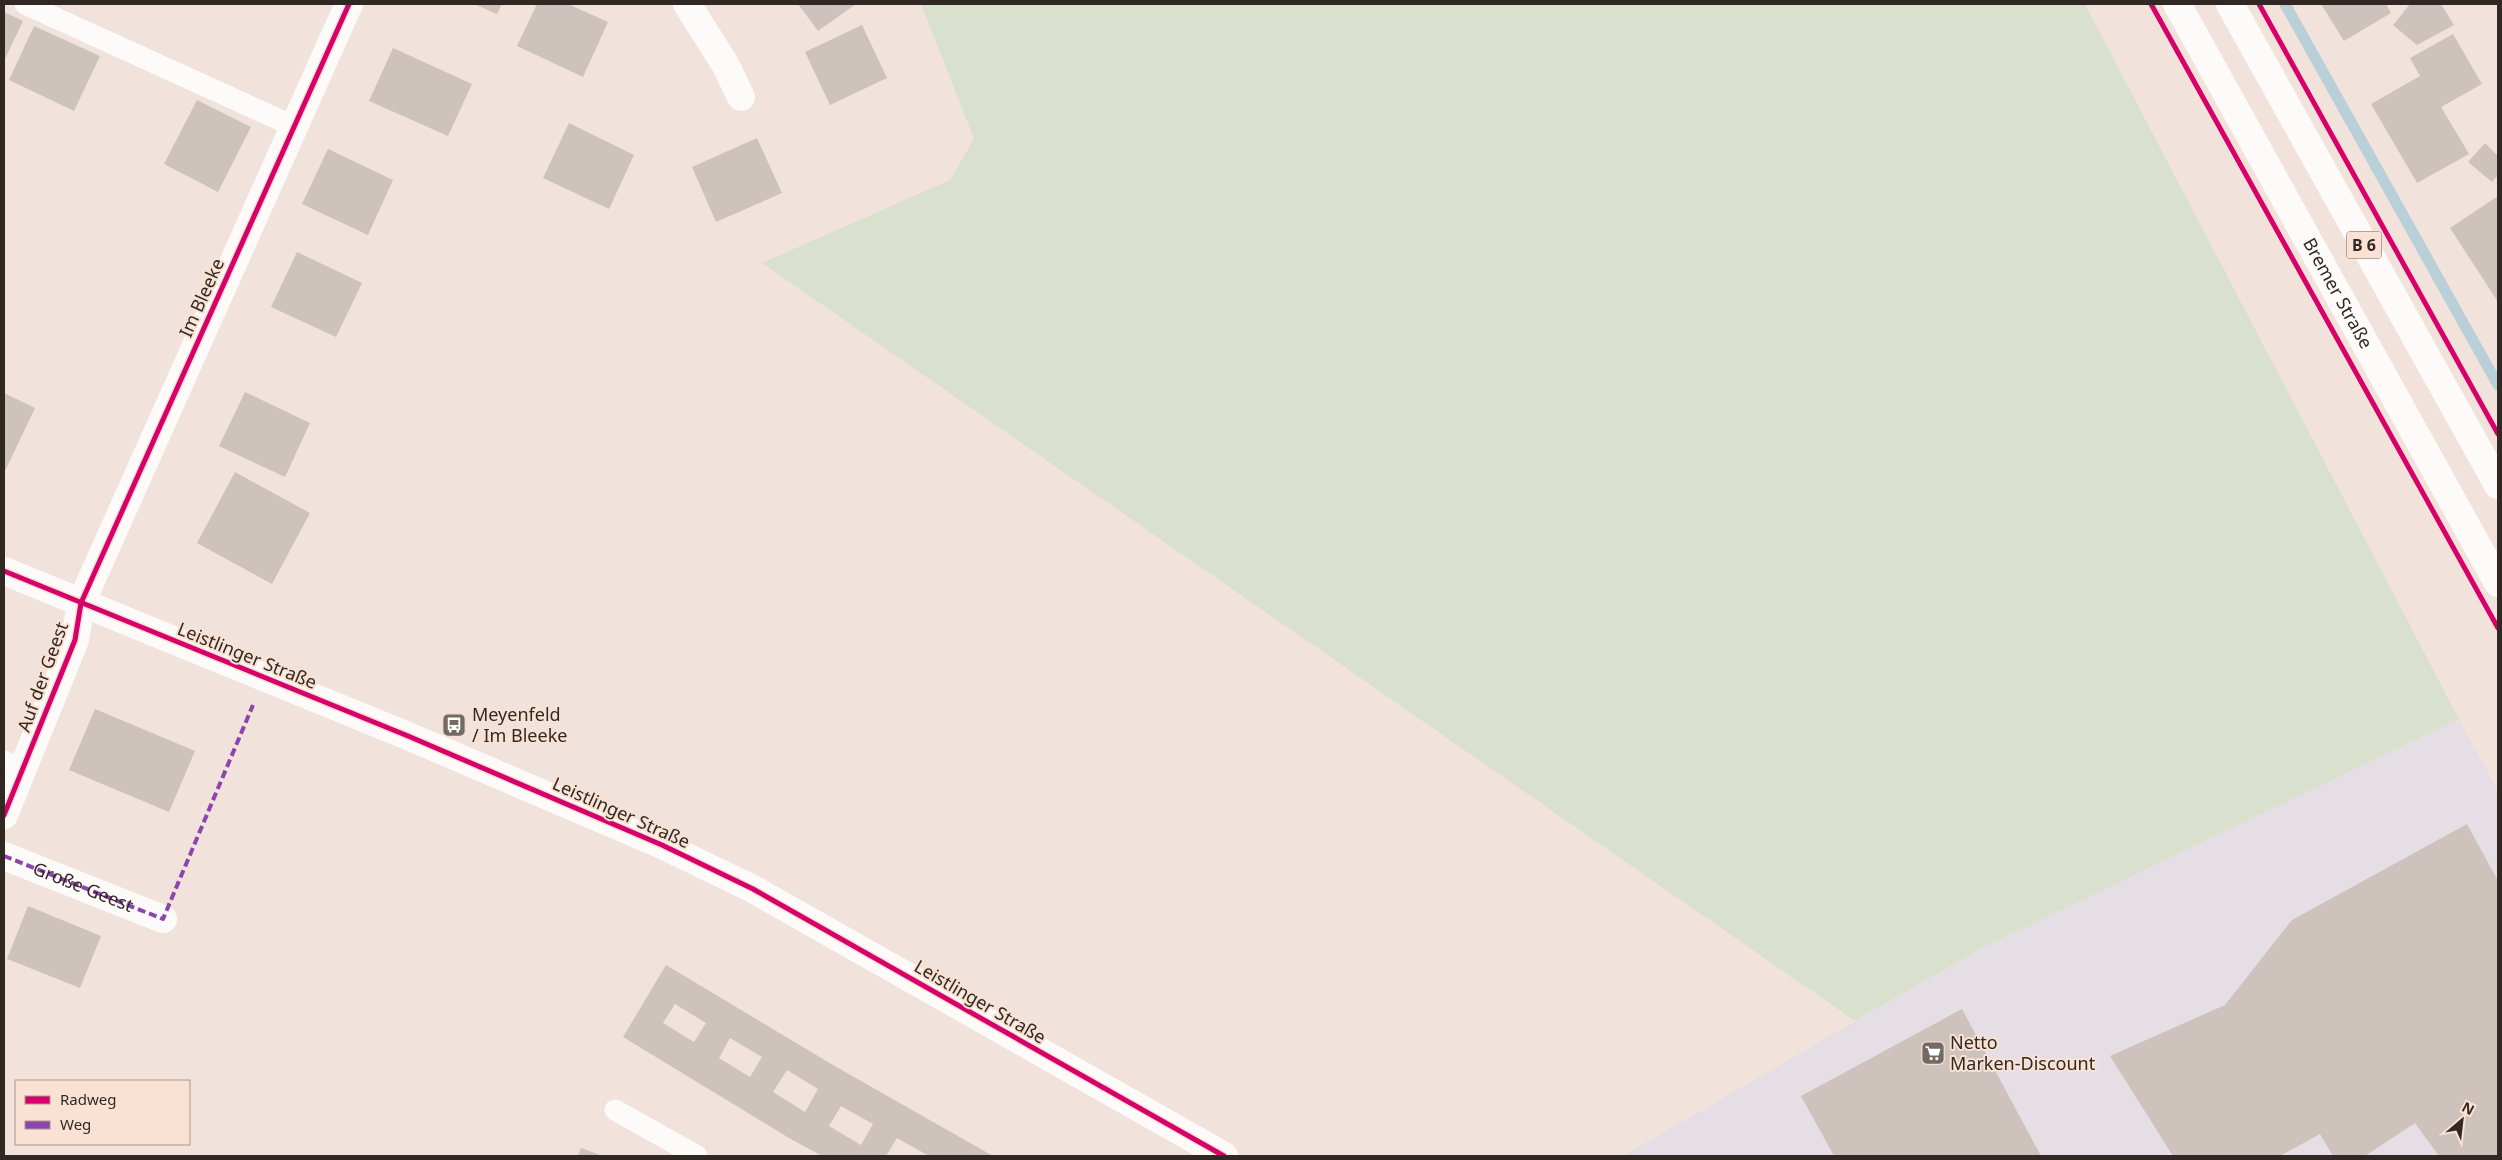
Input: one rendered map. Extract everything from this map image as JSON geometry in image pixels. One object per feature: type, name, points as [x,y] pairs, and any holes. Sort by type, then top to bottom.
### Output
[{"type":"street","name":"Im Bleeke","points":[[81,603],[349,4]]},
{"type":"street","points":[[687,4],[702,26],[742,97]]},
{"type":"street","name":"Bremer Straße","points":[[2177,4],[2498,583]]},
{"type":"street","name":"B 6","points":[[2230,4],[2498,485]]},
{"type":"street","name":"Leistlinger Straße","points":[[4,571],[399,732],[662,845],[753,889],[1224,1156]]},
{"type":"street","name":"Auf der Geest","points":[[4,815],[13,765],[75,640],[81,603]]},
{"type":"street","name":"Große Geest","points":[[4,856],[164,919]]},
{"type":"lane","points":[[25,4],[293,126]]},
{"type":"lane","points":[[615,1110],[697,1156]]},
{"type":"shaded area","points":[[2459,719],[2498,791],[2498,1156],[1623,1156],[1980,949]]},
{"type":"green space","points":[[921,4],[2085,4],[2459,719],[1980,949],[1855,1021],[762,263],[950,180],[974,139]]},
{"type":"building","points":[[474,4],[502,4],[497,14]]},
{"type":"building","points":[[537,4],[568,4],[608,22],[583,77],[517,46]]},
{"type":"building","points":[[798,4],[856,4],[818,31]]},
{"type":"building","points":[[2321,4],[2386,4],[2391,13],[2344,41]]},
{"type":"building","points":[[2410,4],[2441,4],[2454,25],[2417,45],[2393,25]]},
{"type":"building","points":[[4,12],[23,21],[4,61]]},
{"type":"building","points":[[862,25],[887,78],[830,105],[805,52]]},
{"type":"building","points":[[34,26],[100,56],[74,111],[9,80]]},
{"type":"building","points":[[2453,34],[2482,84],[2441,107],[2469,154],[2417,183],[2371,104],[2420,76],[2410,58]]},
{"type":"building","points":[[393,48],[472,84],[448,136],[369,101]]},
{"type":"building","points":[[197,100],[251,127],[218,192],[164,164]]},
{"type":"building","points":[[569,123],[634,155],[609,209],[543,178]]},
{"type":"building","points":[[757,138],[782,193],[716,222],[692,167]]},
{"type":"building","points":[[2485,143],[2498,156],[2498,175],[2492,182],[2468,162]]},
{"type":"building","points":[[328,149],[393,180],[368,235],[302,204]]},
{"type":"building","points":[[2498,196],[2498,302],[2450,228]]},
{"type":"building","points":[[297,252],[362,283],[336,337],[271,307]]},
{"type":"building","points":[[245,392],[310,423],[285,477],[219,446]]},
{"type":"building","points":[[4,393],[35,408],[4,473]]},
{"type":"building","points":[[235,472],[310,513],[272,584],[197,543]]},
{"type":"building","points":[[95,709],[195,751],[169,812],[69,770]]},
{"type":"building","points":[[2467,824],[2498,881],[2498,1156],[2439,1156],[2415,1123],[2365,1156],[2333,1156],[2320,1134],[2280,1156],[2173,1156],[2110,1056],[2225,1005],[2292,920]]},
{"type":"building","points":[[28,906],[101,936],[80,988],[7,959]]},
{"type":"building","points":[[666,965],[833,1065],[993,1156],[929,1156],[897,1138],[886,1156],[822,1156],[623,1037]],"holes":[[[675,1004],[706,1023],[694,1042],[663,1023]],[[730,1038],[762,1057],[750,1077],[719,1058]],[[787,1070],[818,1089],[805,1112],[773,1092]],[[841,1106],[873,1124],[861,1145],[829,1126]]]},
{"type":"building","name":"Netto Marken-Discount","points":[[1962,1009],[2041,1156],[1834,1156],[1801,1096]]},
{"type":"building","points":[[581,1148],[603,1156],[578,1156]]},
{"type":"waterway","points":[[2285,4],[2498,385]]},
{"type":"marked path","points":[[4,856],[163,919],[253,705]]},
{"type":"cycle path","points":[[4,815],[75,640],[81,603],[349,4]]},
{"type":"cycle path","points":[[2151,4],[2498,628]]},
{"type":"cycle path","points":[[2259,4],[2498,434]]},
{"type":"cycle path","points":[[4,571],[408,736],[662,845],[753,889],[1224,1156]]},
{"type":"place","name":"Meyenfeld / Im Bleeke","points":[[454,725]]},
{"type":"place","name":"Netto Marken-Discount","points":[[1933,1053]]}]
